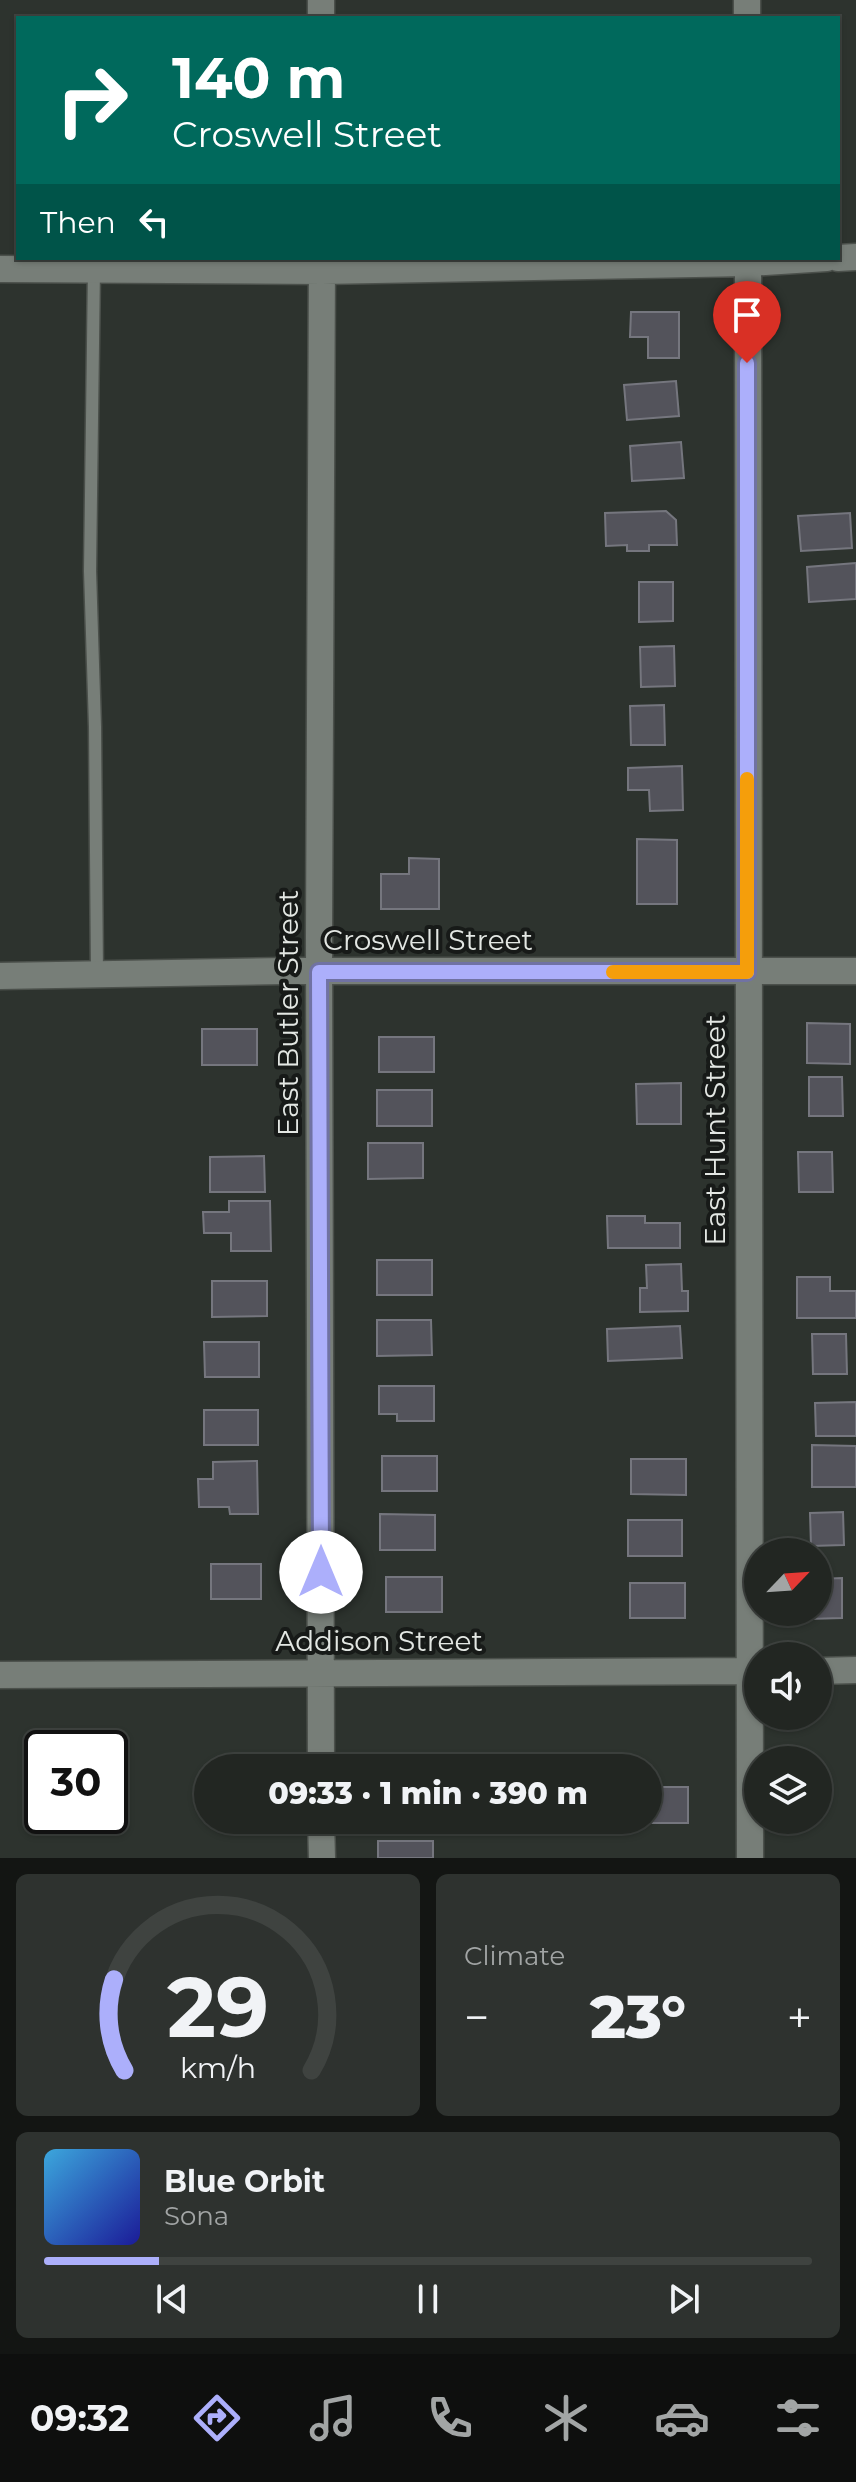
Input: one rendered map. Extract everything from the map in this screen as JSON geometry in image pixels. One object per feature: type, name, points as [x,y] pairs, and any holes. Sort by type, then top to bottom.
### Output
[{"type":"street","points":[[0,269],[748,260]]},
{"type":"street","name":"East Hunt Street","points":[[748,260],[747,972],[753,1642]]},
{"type":"street","name":"East Butler Street","points":[[321,1754],[319,972],[322,264]]},
{"type":"street","name":"Croswell Street","points":[[0,976],[856,971]]},
{"type":"street","points":[[832,1671],[856,1670]]},
{"type":"street","name":"Addison Street","points":[[0,1675],[744,1672]]},
{"type":"street","name":"East Hunt Street","points":[[750,1858],[752,1730]]},
{"type":"street","points":[[321,1834],[322,1858]]},
{"type":"lane","points":[[94,268],[90,571],[97,976]]},
{"type":"building","points":[[631,312],[679,312],[679,358],[648,358],[648,337],[630,337]]},
{"type":"building","points":[[676,381],[679,416],[627,420],[624,385]]},
{"type":"building","points":[[681,442],[684,478],[632,481],[630,446]]},
{"type":"building","points":[[666,511],[676,520],[677,545],[649,545],[649,551],[627,551],[627,545],[606,546],[605,513]]},
{"type":"building","points":[[850,513],[852,548],[801,551],[798,516]]},
{"type":"building","points":[[856,563],[856,599],[809,602],[807,567]]},
{"type":"building","points":[[639,582],[673,582],[673,621],[639,622]]},
{"type":"building","points":[[674,646],[675,686],[641,687],[640,647]]},
{"type":"building","points":[[664,705],[665,745],[631,745],[630,706]]},
{"type":"building","points":[[682,766],[683,810],[650,811],[649,790],[628,790],[628,768]]},
{"type":"building","points":[[637,839],[677,840],[677,904],[637,904]]},
{"type":"building","points":[[409,858],[439,859],[439,909],[381,909],[381,874],[409,874]]},
{"type":"building","points":[[807,1023],[850,1024],[850,1064],[807,1063]]},
{"type":"building","points":[[202,1029],[257,1029],[257,1065],[202,1065]]},
{"type":"building","points":[[379,1037],[434,1037],[434,1072],[379,1072]]},
{"type":"building","points":[[809,1077],[842,1077],[843,1116],[809,1116]]},
{"type":"building","points":[[681,1083],[681,1124],[637,1124],[636,1084]]},
{"type":"building","points":[[377,1090],[432,1090],[432,1126],[377,1126]]},
{"type":"building","points":[[368,1143],[423,1143],[423,1178],[368,1179]]},
{"type":"building","points":[[798,1152],[832,1152],[833,1192],[799,1192]]},
{"type":"building","points":[[264,1156],[265,1192],[210,1192],[210,1157]]},
{"type":"building","points":[[229,1201],[270,1201],[271,1251],[231,1251],[231,1233],[204,1233],[203,1212],[229,1212]]},
{"type":"building","points":[[607,1216],[645,1216],[645,1223],[680,1223],[680,1248],[608,1248]]},
{"type":"building","points":[[377,1260],[432,1260],[432,1295],[377,1295]]},
{"type":"building","points":[[681,1264],[682,1291],[688,1291],[688,1311],[640,1312],[640,1288],[647,1288],[646,1265]]},
{"type":"building","points":[[797,1277],[830,1277],[830,1291],[856,1291],[856,1318],[797,1318]]},
{"type":"building","points":[[212,1281],[267,1281],[267,1316],[212,1317]]},
{"type":"building","points":[[377,1320],[431,1320],[432,1355],[377,1356]]},
{"type":"building","points":[[680,1326],[682,1358],[608,1361],[607,1329]]},
{"type":"building","points":[[812,1334],[846,1334],[847,1374],[813,1374]]},
{"type":"building","points":[[204,1342],[259,1342],[259,1377],[205,1377]]},
{"type":"building","points":[[379,1386],[434,1386],[434,1421],[397,1421],[397,1414],[379,1414]]},
{"type":"building","points":[[856,1402],[856,1436],[816,1436],[815,1403]]},
{"type":"building","points":[[204,1410],[258,1410],[258,1445],[204,1445]]},
{"type":"building","points":[[812,1445],[856,1446],[856,1487],[812,1487]]},
{"type":"building","points":[[382,1456],[437,1456],[437,1491],[382,1491]]},
{"type":"building","points":[[631,1459],[686,1459],[686,1495],[631,1494]]},
{"type":"building","points":[[257,1461],[258,1514],[230,1514],[229,1507],[199,1507],[198,1479],[213,1479],[213,1462]]},
{"type":"building","points":[[843,1512],[844,1545],[832,1545],[832,1538],[811,1538],[810,1513]]},
{"type":"building","points":[[380,1514],[435,1515],[435,1550],[380,1550]]},
{"type":"building","points":[[628,1520],[682,1520],[682,1556],[628,1556]]},
{"type":"building","points":[[211,1564],[261,1564],[261,1599],[211,1599]]},
{"type":"building","points":[[386,1577],[442,1577],[442,1612],[386,1612]]},
{"type":"building","points":[[832,1578],[842,1578],[842,1618],[832,1618]]},
{"type":"building","points":[[630,1583],[685,1583],[685,1618],[630,1618]]},
{"type":"building","points":[[662,1787],[688,1787],[688,1823],[662,1823]]},
{"type":"building","points":[[378,1841],[433,1841],[433,1858],[378,1858]]},
{"type":"slow traffic","points":[[613,972],[747,972],[747,779]]},
{"type":"route","points":[[321,1572],[319,972],[747,972],[747,363]]}]
